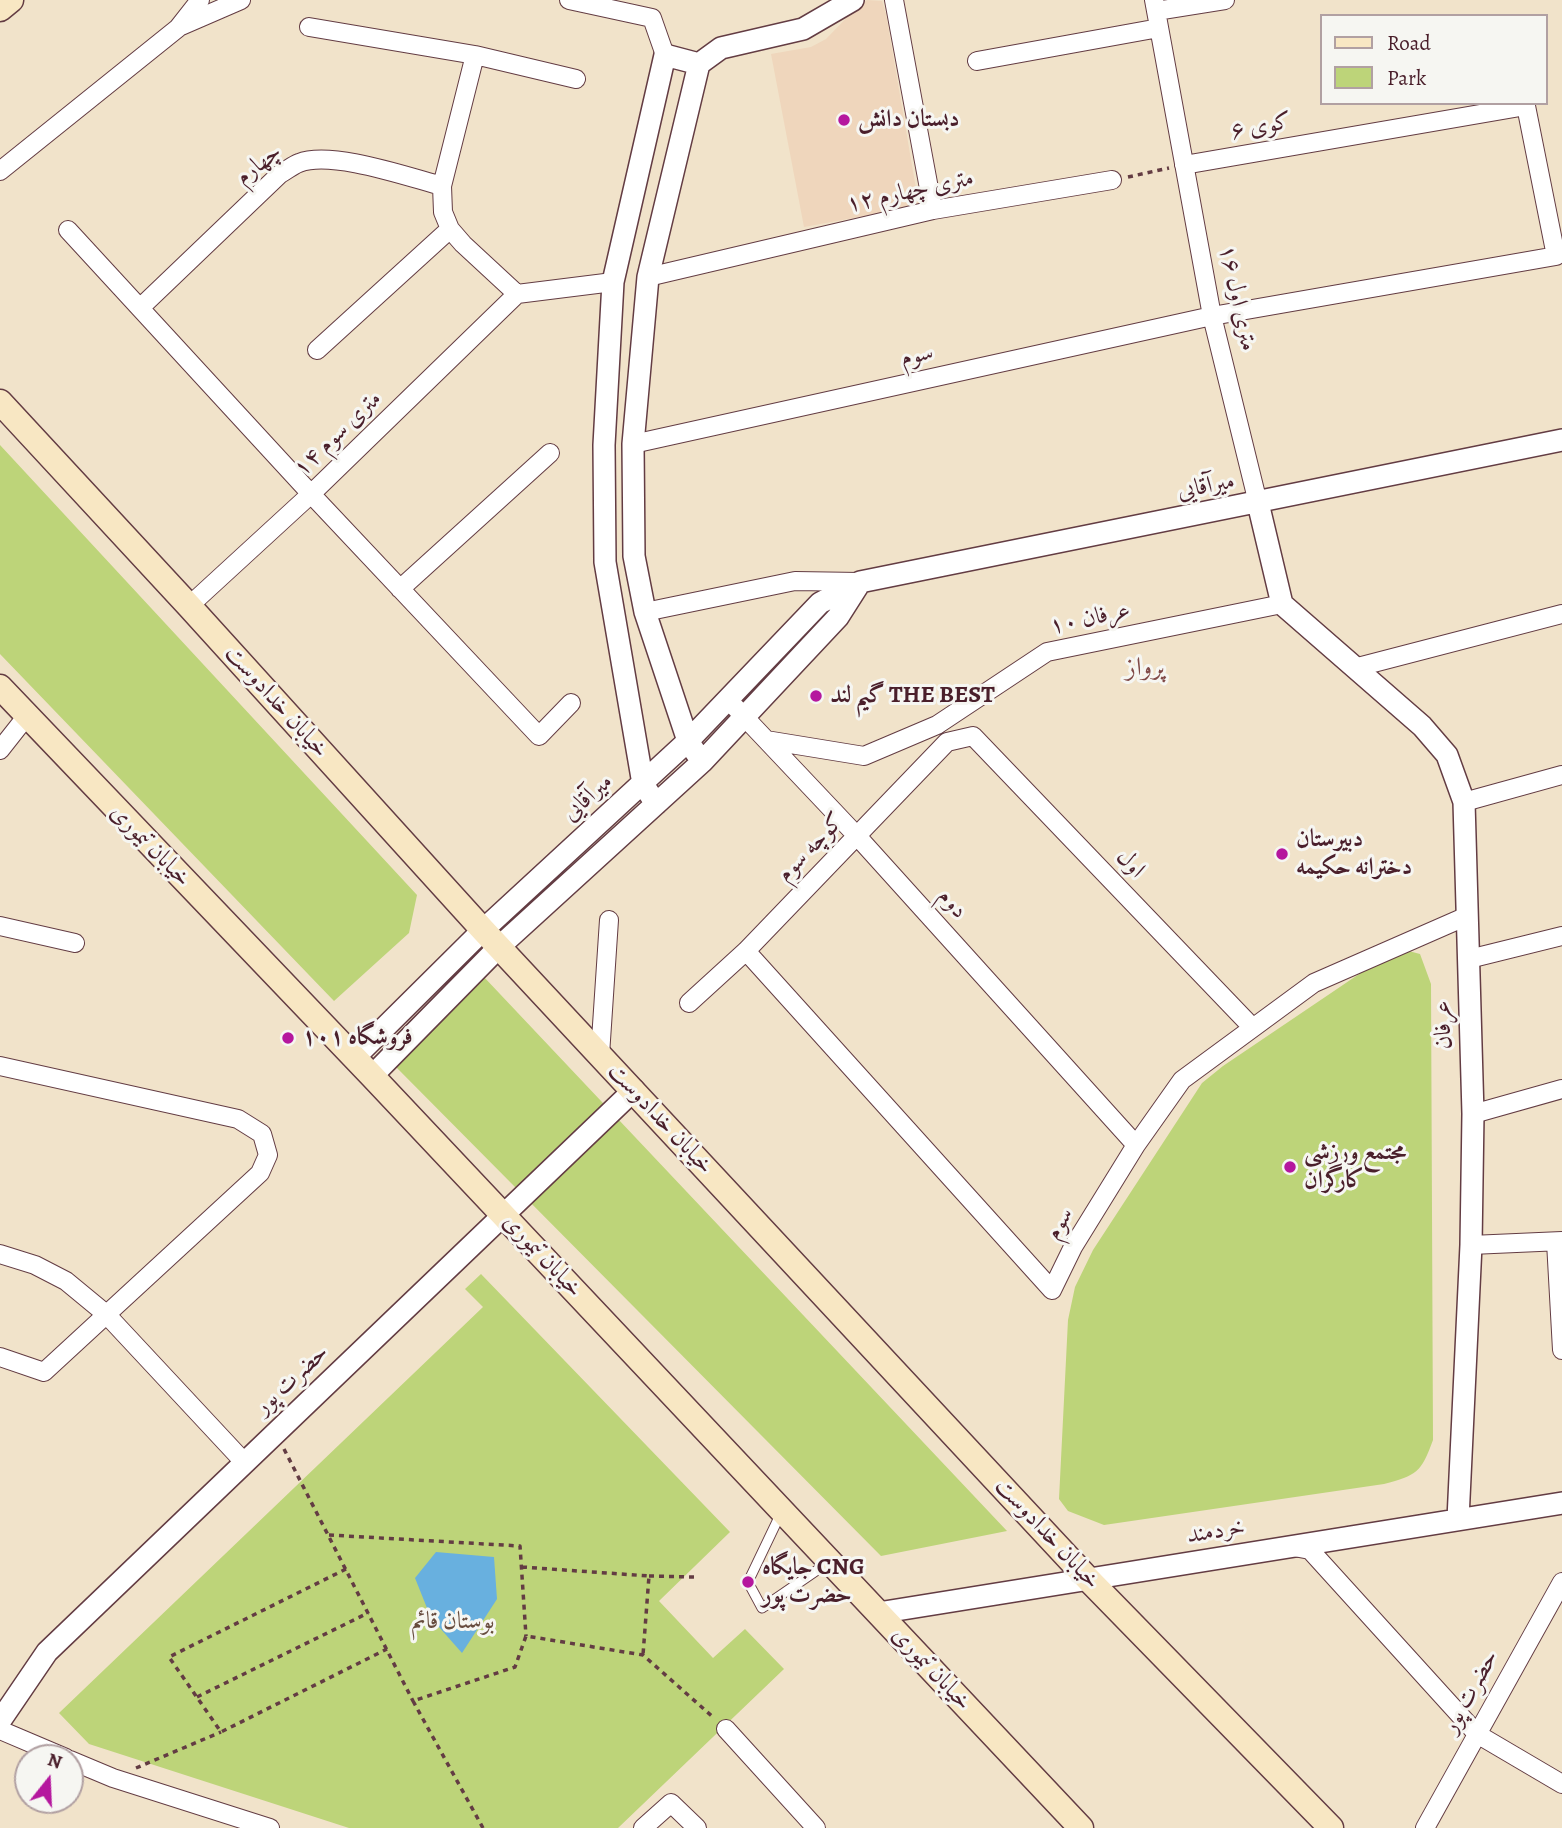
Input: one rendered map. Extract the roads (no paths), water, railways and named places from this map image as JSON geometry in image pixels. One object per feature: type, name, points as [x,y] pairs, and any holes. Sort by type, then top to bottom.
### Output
[{"type":"main road","points":[[0,9],[11,0]]},
{"type":"main road","name":"خیابان خدادوست","points":[[0,402],[491,938],[1088,1579],[1331,1828]]},
{"type":"main road","name":"خیابان تیموری","points":[[0,687],[372,1076],[1081,1828]]},
{"type":"street","points":[[0,171],[178,28],[200,0]]},
{"type":"street","points":[[178,28],[241,0]]},
{"type":"street","points":[[569,0],[652,18],[665,55],[612,282],[604,445],[605,562],[643,784],[656,804]]},
{"type":"street","points":[[702,762],[688,741],[645,612],[634,556],[633,444],[648,277],[698,64],[721,48],[803,29],[853,0]]},
{"type":"street","points":[[894,0],[933,210]]},
{"type":"street","points":[[977,61],[1156,13],[1226,0]]},
{"type":"street","name":"۱۶ متری اول","points":[[1156,13],[1212,316],[1282,604]]},
{"type":"street","points":[[309,27],[475,55],[576,79]]},
{"type":"street","points":[[475,55],[442,186],[443,212],[450,229],[517,294],[612,282]]},
{"type":"street","points":[[665,55],[698,64]]},
{"type":"street","name":"کوی ۶","points":[[1184,165],[1526,106],[1556,256]]},
{"type":"street","name":"چهارم","points":[[141,307],[280,174],[299,162],[318,159],[345,161],[442,186]]},
{"type":"street","name":"۱۲ متری چهارم","points":[[648,277],[933,210],[1112,180]]},
{"type":"street","points":[[317,350],[450,229]]},
{"type":"street","points":[[68,230],[539,736],[571,703]]},
{"type":"street","name":"سوم","points":[[633,444],[1212,316],[1556,256]]},
{"type":"street","name":"۱۴ متری سوم","points":[[189,606],[311,494],[517,294]]},
{"type":"street","name":"میرآقایی","points":[[372,1076],[491,938],[688,741],[820,603],[860,582],[1562,440]]},
{"type":"street","points":[[400,589],[550,453]]},
{"type":"street","points":[[645,612],[795,581],[860,582]]},
{"type":"street","name":"میرآقایی","points":[[354,1058],[491,938],[656,804],[702,762],[838,617],[860,582]]},
{"type":"street","name":"عرفان","points":[[1282,604],[1422,726],[1447,755],[1464,802],[1473,1114],[1471,1245],[1458,1519]]},
{"type":"street","name":"عرفان ۱۰","points":[[766,740],[864,755],[937,725],[1047,652],[1282,604]]},
{"type":"street","points":[[1354,668],[1562,614]]},
{"type":"street","name":"دوم","points":[[728,699],[857,836],[1136,1145]]},
{"type":"street","points":[[0,750],[26,717]]},
{"type":"street","name":"کوچه سوم","points":[[689,1003],[746,951],[947,742],[973,736]]},
{"type":"street","name":"اول","points":[[973,736],[1252,1027]]},
{"type":"street","points":[[1464,802],[1562,775]]},
{"type":"street","name":"سوم","points":[[746,951],[1052,1290],[1073,1247],[1136,1145],[1182,1080],[1314,983],[1467,916]]},
{"type":"street","points":[[600,1055],[609,920]]},
{"type":"street","points":[[0,926],[75,943]]},
{"type":"street","points":[[1469,959],[1562,936]]},
{"type":"street","points":[[0,1066],[238,1119],[261,1134],[268,1155],[260,1172],[44,1372],[0,1357]]},
{"type":"street","points":[[1473,1114],[1562,1089]]},
{"type":"street","name":"حضرت پور","points":[[0,1721],[47,1652],[634,1090]]},
{"type":"street","points":[[1471,1245],[1559,1242],[1562,1350]]},
{"type":"street","points":[[0,1254],[35,1265],[66,1281],[106,1314],[244,1462]]},
{"type":"street","name":"خردمند","points":[[878,1613],[1562,1503]]},
{"type":"street","points":[[1290,1546],[1310,1550],[1477,1734],[1562,1784]]},
{"type":"street","name":"حضرت پور","points":[[1425,1828],[1477,1734],[1555,1612],[1562,1582]]},
{"type":"street","points":[[726,1729],[816,1828]]},
{"type":"street","points":[[0,1730],[33,1744]]},
{"type":"street","points":[[84,1766],[113,1778],[270,1828]]},
{"type":"street","points":[[643,1828],[671,1803],[697,1828]]},
{"type":"lane","points":[[782,1511],[748,1582],[762,1608],[830,1562]]},
{"type":"water","points":[[436,1552],[494,1557],[497,1599],[462,1653],[431,1618],[415,1578]]},
{"type":"place","name":"دبستان دانش","points":[[844,120]]},
{"type":"place","name":"گیم لند THE BEST","points":[[816,696]]},
{"type":"place","name":"دبیرستان دخترانه حکیمه","points":[[1282,854]]},
{"type":"place","name":"فروشگاه ۱۰۱","points":[[288,1038]]},
{"type":"place","name":"مجتمع ورزشی کارگران","points":[[1290,1167]]},
{"type":"place","name":"جایگاه CNG حضرت پور","points":[[748,1582]]},
{"type":"district","name":"پرواز","points":[[1145,669]]},
{"type":"park label","name":"بوستان قائم","points":[[453,1622]]}]
